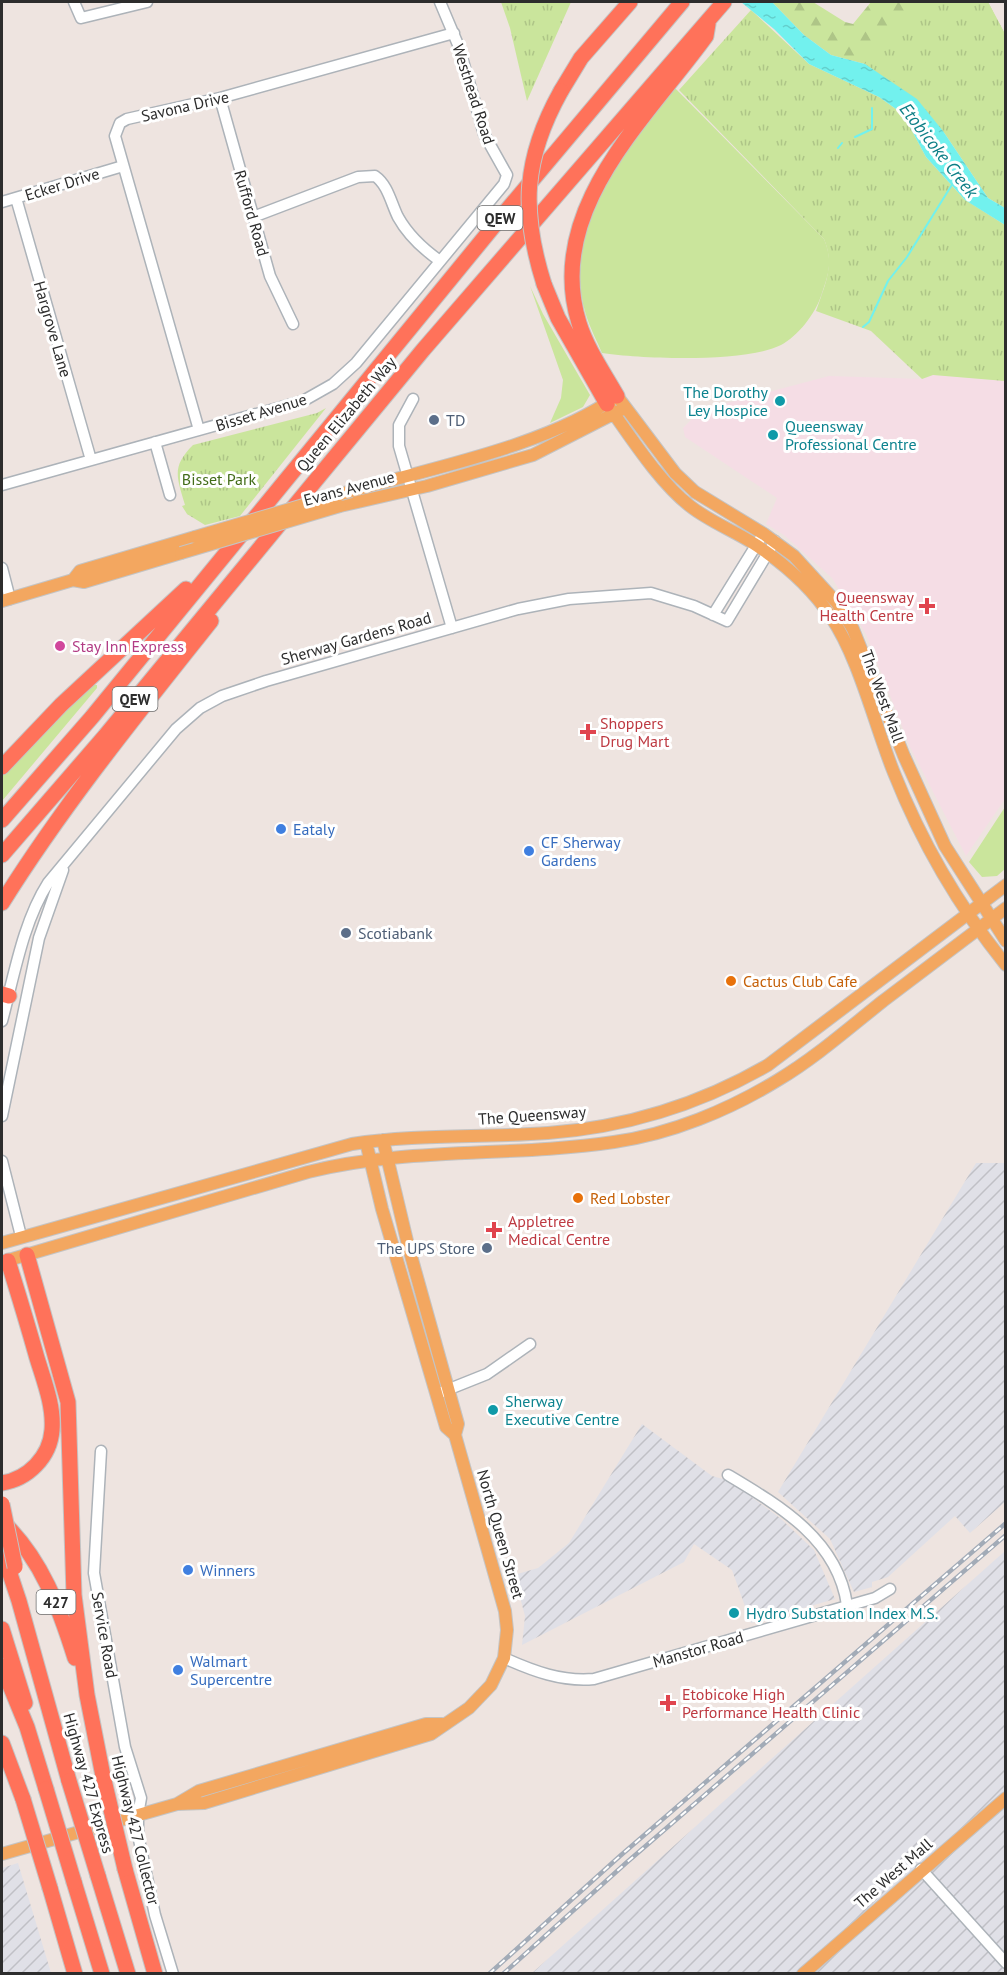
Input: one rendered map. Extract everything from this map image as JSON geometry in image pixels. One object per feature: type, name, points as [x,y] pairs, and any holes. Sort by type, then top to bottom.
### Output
[{"type":"highway","points":[[616,405],[558,318],[544,284],[530,231],[529,188],[536,149],[547,116],[593,42],[630,2]]},
{"type":"highway","name":"Queen Elizabeth Way","points":[[2,820],[92,717],[682,2]]},
{"type":"highway","name":"Queen Elizabeth Way","points":[[2,855],[97,745],[264,539],[423,350],[687,42],[724,2]]},
{"type":"highway","points":[[616,405],[580,324],[574,299],[572,267],[577,234],[586,207],[603,174],[630,134],[706,36],[709,20]]},
{"type":"highway","points":[[2,903],[30,859],[117,740],[250,572],[264,539]]},
{"type":"highway","points":[[2,767],[62,705],[224,555]]},
{"type":"highway","points":[[27,1255],[68,1402],[74,1595],[87,1695]]},
{"type":"highway","points":[[2,1483],[20,1478],[37,1464],[46,1452],[52,1428],[47,1393],[5,1261]]},
{"type":"highway","points":[[2,1504],[11,1568]]},
{"type":"highway","name":"427","points":[[2,1521],[32,1555],[49,1585],[87,1695]]},
{"type":"highway","points":[[2,1550],[11,1568]]},
{"type":"highway","name":"Highway 427 Express","points":[[11,1568],[69,1782],[128,1974]]},
{"type":"highway","points":[[2,1629],[24,1702],[27,1727]]},
{"type":"highway","points":[[2,1666],[27,1727],[102,1974]]},
{"type":"highway","name":"Highway 427 Collector","points":[[87,1695],[125,1869],[155,1974]]},
{"type":"highway","points":[[2,1743],[23,1799],[75,1974]]},
{"type":"main road","name":"Evans Avenue","points":[[73,580],[80,571],[540,436],[616,405]]},
{"type":"main road","name":"Evans Avenue","points":[[6,600],[73,580],[84,582],[340,506],[412,489],[533,455],[616,405]]},
{"type":"main road","name":"The West Mall","points":[[616,405],[675,473],[695,492],[775,541],[820,581],[837,603],[853,629],[945,846],[1005,942]]},
{"type":"main road","name":"The West Mall","points":[[616,405],[661,476],[689,506],[755,545],[799,578],[833,619],[846,644],[908,804],[968,914],[1005,965]]},
{"type":"main road","name":"The Queensway","points":[[2,1240],[306,1156],[366,1142],[547,1133],[651,1116],[712,1095],[736,1084],[812,1033],[1005,885]]},
{"type":"main road","name":"The Queensway","points":[[5,1261],[308,1172],[387,1157],[526,1150],[615,1142],[701,1118],[780,1079],[1005,908]]},
{"type":"main road","points":[[526,1150],[537,1136],[547,1133]]},
{"type":"main road","name":"North Queen Street","points":[[2,1854],[177,1804],[204,1803],[413,1741],[431,1734],[442,1724],[469,1708],[483,1695],[497,1675],[504,1658],[507,1630],[502,1596],[455,1435],[446,1427],[443,1392],[383,1140]]},
{"type":"main road","name":"North Queen Street","points":[[366,1142],[369,1160],[443,1392]]},
{"type":"main road","points":[[21,1236],[27,1255]]},
{"type":"main road","points":[[2,1240],[5,1261]]},
{"type":"main road","points":[[990,1811],[1005,1789]]},
{"type":"main road","name":"The West Mall","points":[[803,1974],[1005,1798]]},
{"type":"street","points":[[74,2],[81,18],[147,2]]},
{"type":"street","name":"Westhead Road","points":[[440,2],[454,33],[484,134],[507,171],[504,184]]},
{"type":"street","name":"Savona Drive","points":[[199,430],[115,136],[120,123],[220,98],[454,33]]},
{"type":"street","name":"Rufford Road","points":[[220,98],[270,276],[293,324]]},
{"type":"street","name":"Ecker Drive","points":[[2,202],[123,166]]},
{"type":"street","points":[[253,217],[358,177],[375,176],[383,184],[405,228],[424,250],[440,261]]},
{"type":"street","name":"Bisset Avenue","points":[[2,485],[303,401],[333,384],[356,363],[504,184]]},
{"type":"street","name":"Hargrove Lane","points":[[16,198],[91,459]]},
{"type":"street","points":[[413,399],[402,418],[398,434],[407,476],[452,628]]},
{"type":"street","points":[[155,442],[170,495]]},
{"type":"street","points":[[713,615],[764,534]]},
{"type":"street","points":[[767,553],[775,541]]},
{"type":"street","name":"Sherway Gardens Road","points":[[2,1021],[8,991],[37,901],[48,883],[64,867],[162,744],[200,708],[244,688],[546,603],[634,593],[654,594],[727,621],[767,553]]},
{"type":"street","points":[[2,568],[6,600]]},
{"type":"street","name":"Sherway Gardens Road","points":[[2,1116],[39,938],[64,867]]},
{"type":"street","points":[[8,991],[30,986]]},
{"type":"street","points":[[8,991],[26,1000]]},
{"type":"street","points":[[2,1161],[21,1236]]},
{"type":"street","points":[[443,1392],[487,1374],[530,1344]]},
{"type":"street","name":"Service Road","points":[[100,1451],[94,1573],[125,1747],[141,1798],[138,1835],[155,1915],[173,1974]]},
{"type":"street","points":[[728,1475],[778,1505],[813,1536],[837,1569],[847,1605]]},
{"type":"street","name":"Manstor Road","points":[[504,1658],[558,1678],[578,1681],[594,1679],[875,1598],[890,1589]]},
{"type":"street","points":[[921,1869],[1005,1963]]},
{"type":"shaded area","name":"Queensway Health Centre","points":[[933,375],[1005,381],[1005,799],[966,856],[910,747],[866,634],[832,578],[784,535],[766,524],[777,498],[685,437],[683,428],[701,410],[829,376],[922,379]]},
{"type":"shaded area","points":[[976,1163],[1005,1163],[1005,1502],[970,1533],[955,1516],[888,1577],[872,1582],[872,1587],[854,1592],[830,1539],[778,1492]]},
{"type":"shaded area","points":[[642,1424],[712,1476],[730,1481],[780,1518],[814,1550],[835,1599],[751,1623],[732,1570],[694,1544],[684,1562],[522,1645],[525,1616],[514,1575],[538,1568],[569,1543]]},
{"type":"shaded area","points":[[1005,1551],[1005,1973],[531,1974],[715,1809]]},
{"type":"shaded area","points":[[18,1863],[51,1973],[2,1973],[2,1868]]},
{"type":"green space","points":[[501,2],[571,2],[527,101],[510,28]]},
{"type":"green space","points":[[772,2],[813,2],[845,22],[853,24],[871,2],[988,2],[1005,34],[1005,208],[943,131],[865,64],[831,55],[804,35]]},
{"type":"green space","points":[[920,2],[988,2],[1005,34],[1005,208],[988,198],[943,131],[904,88],[865,64]]},
{"type":"green space","points":[[751,10],[809,64],[879,97],[903,114],[926,157],[964,199],[1005,225],[1005,381],[933,375],[922,379],[871,331],[816,311],[829,266],[824,239],[679,90]]},
{"type":"green space","points":[[671,84],[824,239],[829,267],[818,303],[800,330],[781,345],[765,351],[719,357],[667,358],[620,355],[602,353],[592,330],[586,315],[580,283],[581,251],[589,221],[601,192],[617,164]]},
{"type":"green space","points":[[530,286],[543,314],[590,395],[583,407],[550,423],[561,398],[563,380]]},
{"type":"green space","name":"Bisset Park","points":[[326,408],[240,516],[205,525],[187,514],[182,506],[185,505],[178,473],[181,460],[193,445],[317,413]]},
{"type":"green space","points":[[92,685],[97,685],[97,688],[2,801],[2,774]]},
{"type":"green space","points":[[1005,807],[1005,869],[997,876],[982,877],[969,862]]},
{"type":"water","name":"Etobicoke Creek","points":[[741,2],[772,2],[804,35],[831,55],[865,64],[917,99],[943,131],[988,198],[1005,208],[1005,225],[965,200],[926,157],[903,114],[879,97],[809,64],[774,29]]},
{"type":"waterway","points":[[855,137],[872,129],[872,108]]},
{"type":"waterway","points":[[838,148],[842,143]]},
{"type":"waterway","points":[[863,327],[869,322],[888,281],[907,257],[953,183]]},
{"type":"railway","points":[[489,1974],[620,1856],[1006,1523]]},
{"type":"railway","points":[[503,1974],[626,1863],[1006,1535]]},
{"type":"place","name":"The Dorothy Ley Hospice","points":[[780,401]]},
{"type":"place","name":"TD","points":[[434,420]]},
{"type":"place","name":"Queensway Professional Centre","points":[[773,435]]},
{"type":"place","name":"Queensway Health Centre","points":[[927,606]]},
{"type":"place","name":"Stay Inn Express","points":[[60,646]]},
{"type":"place","name":"Shoppers Drug Mart","points":[[588,732]]},
{"type":"place","name":"Eataly","points":[[281,829]]},
{"type":"place","name":"CF Sherway Gardens","points":[[529,851]]},
{"type":"place","name":"Scotiabank","points":[[346,933]]},
{"type":"place","name":"Cactus Club Cafe","points":[[731,981]]},
{"type":"place","name":"Red Lobster","points":[[578,1198]]},
{"type":"place","name":"Appletree Medical Centre","points":[[494,1230]]},
{"type":"place","name":"The UPS Store","points":[[487,1248]]},
{"type":"place","name":"Sherway Executive Centre","points":[[493,1410]]},
{"type":"place","name":"Winners","points":[[188,1570]]},
{"type":"place","name":"Hydro Substation Index M.S.","points":[[734,1613]]},
{"type":"place","name":"Walmart Supercentre","points":[[178,1670]]},
{"type":"place","name":"Etobicoke High Performance Health Clinic","points":[[668,1703]]}]
